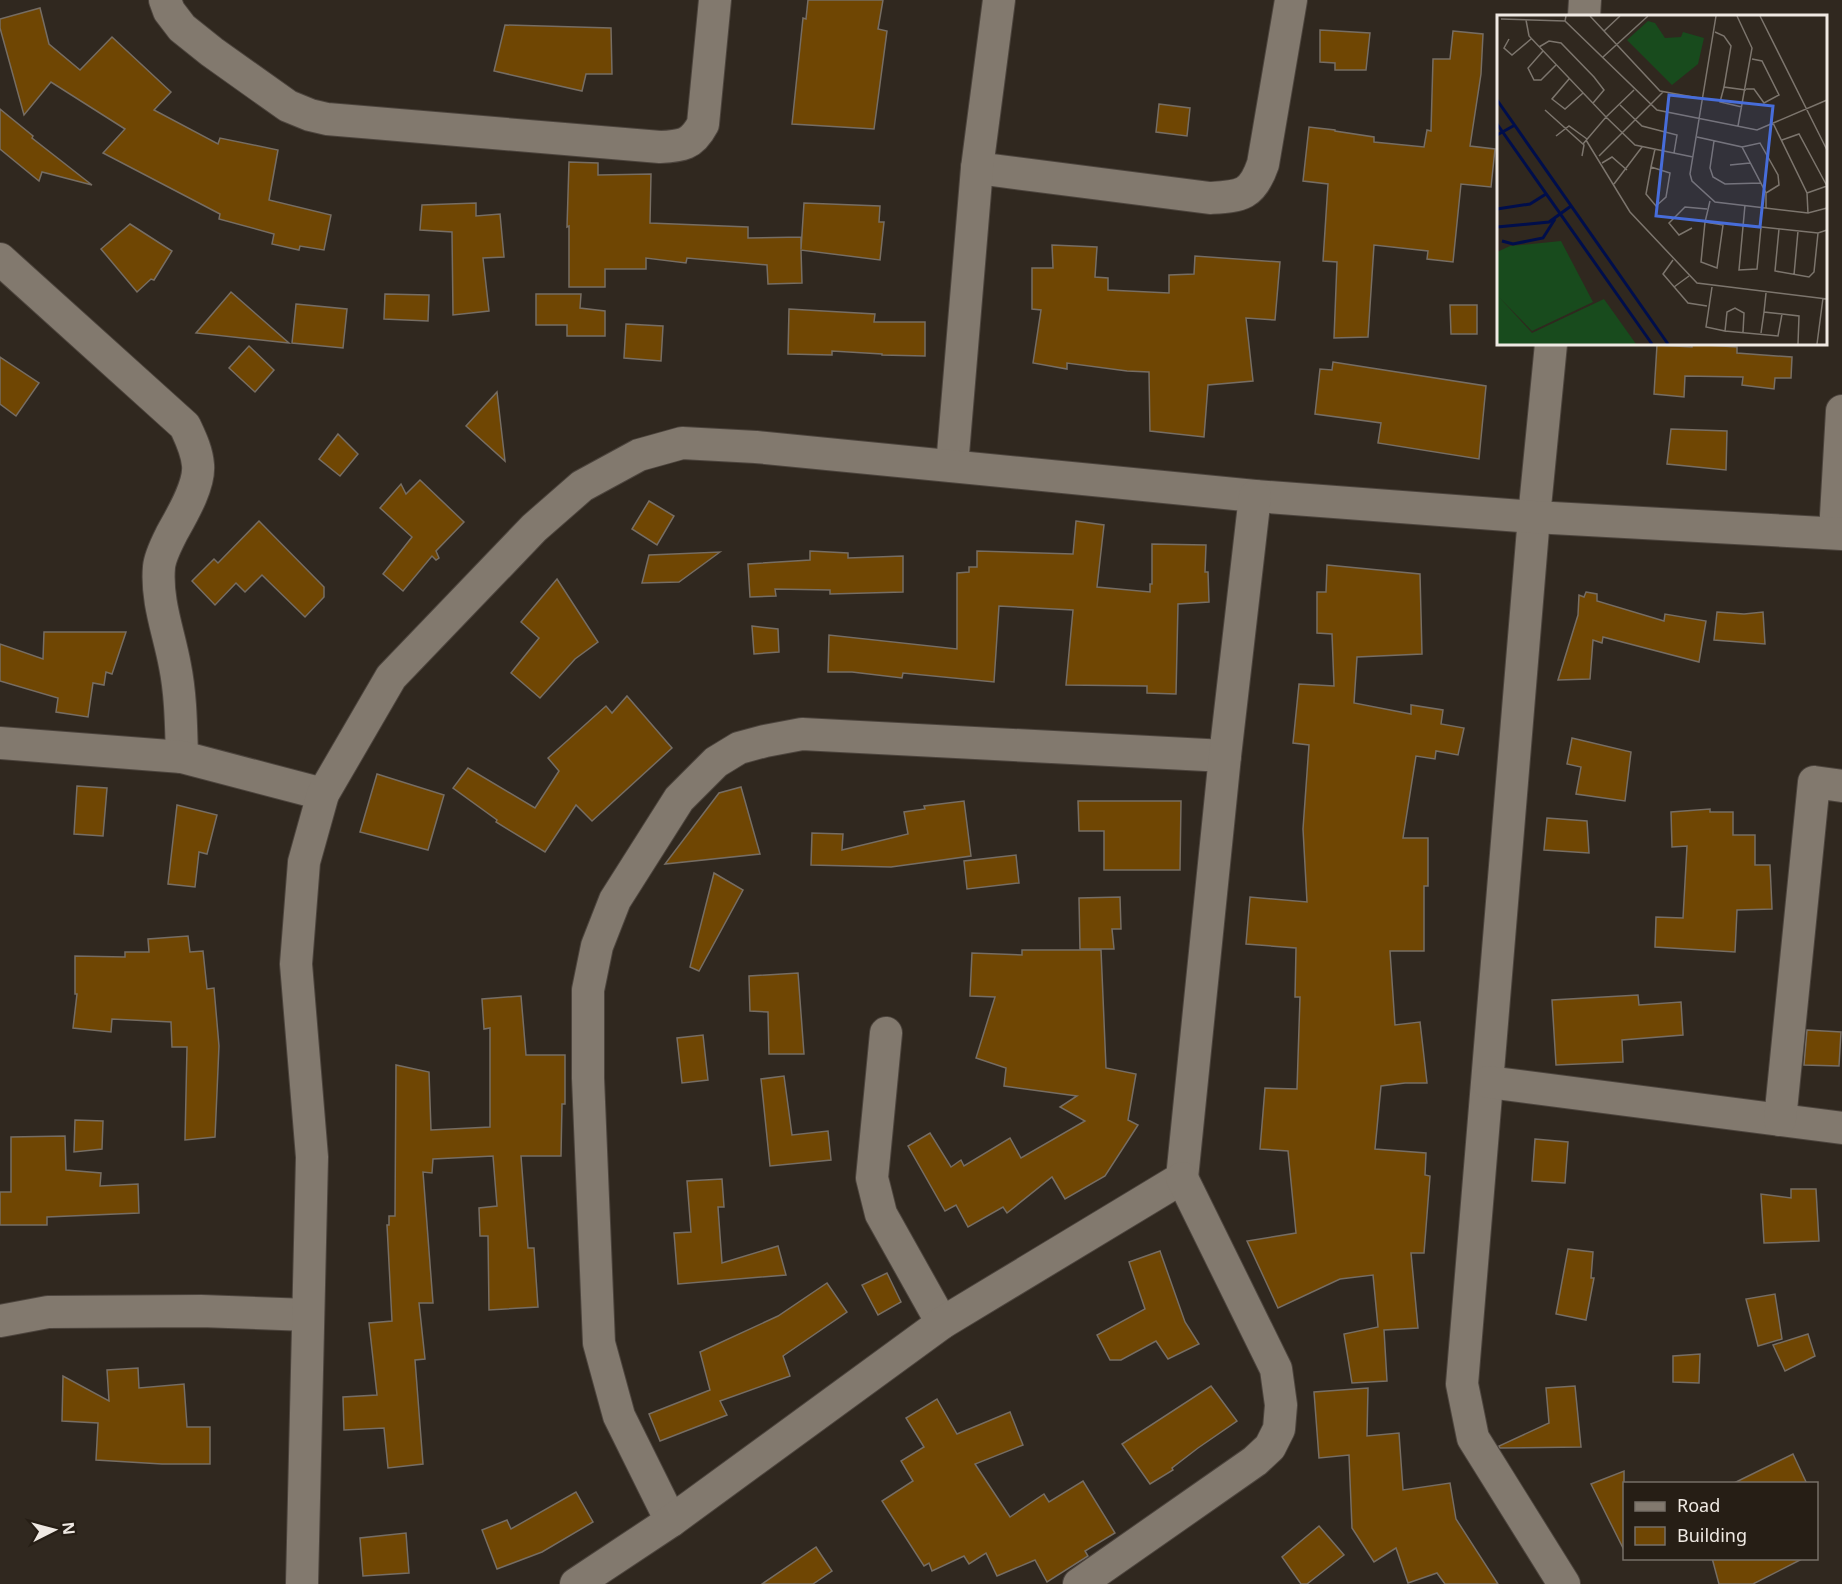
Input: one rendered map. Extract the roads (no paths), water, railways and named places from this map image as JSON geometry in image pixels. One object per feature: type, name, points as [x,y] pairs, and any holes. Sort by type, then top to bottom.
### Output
[{"type":"street","points":[[165,0],[169,11],[182,28],[212,52],[288,106],[310,115],[327,119],[660,147],[678,146],[689,142],[698,134],[703,124],[715,0]]},
{"type":"street","points":[[952,465],[977,168],[999,0]]},
{"type":"street","points":[[977,168],[1210,198],[1243,194],[1258,180],[1263,164],[1291,0]]},
{"type":"street","points":[[1584,15],[1585,0]]},
{"type":"street","points":[[0,259],[185,426],[195,447],[199,467],[195,484],[159,564],[161,608],[176,666],[182,757]]},
{"type":"street","points":[[1551,345],[1534,517],[1462,1384],[1473,1438],[1564,1584]]},
{"type":"street","points":[[302,1584],[312,1157],[296,964],[304,862],[323,794],[391,676],[534,528],[582,486],[639,454],[682,444],[756,447],[1255,496],[1534,517],[1838,533],[1842,411]]},
{"type":"street","points":[[1079,1584],[1255,1461],[1270,1447],[1279,1429],[1281,1405],[1276,1369],[1182,1178],[1225,756],[1255,496]]},
{"type":"street","points":[[671,1521],[619,1416],[599,1343],[588,1078],[588,990],[597,945],[615,900],[679,799],[716,762],[739,748],[802,734],[1225,756]]},
{"type":"street","points":[[0,743],[182,757],[323,794]]},
{"type":"street","points":[[1780,1120],[1814,782],[1842,786]]},
{"type":"street","points":[[886,1033],[872,1178],[882,1214],[942,1323]]},
{"type":"street","points":[[1488,1082],[1842,1128]]},
{"type":"street","points":[[576,1584],[671,1521],[942,1323],[1182,1178]]},
{"type":"street","points":[[0,1321],[48,1312],[201,1311],[308,1315]]}]
